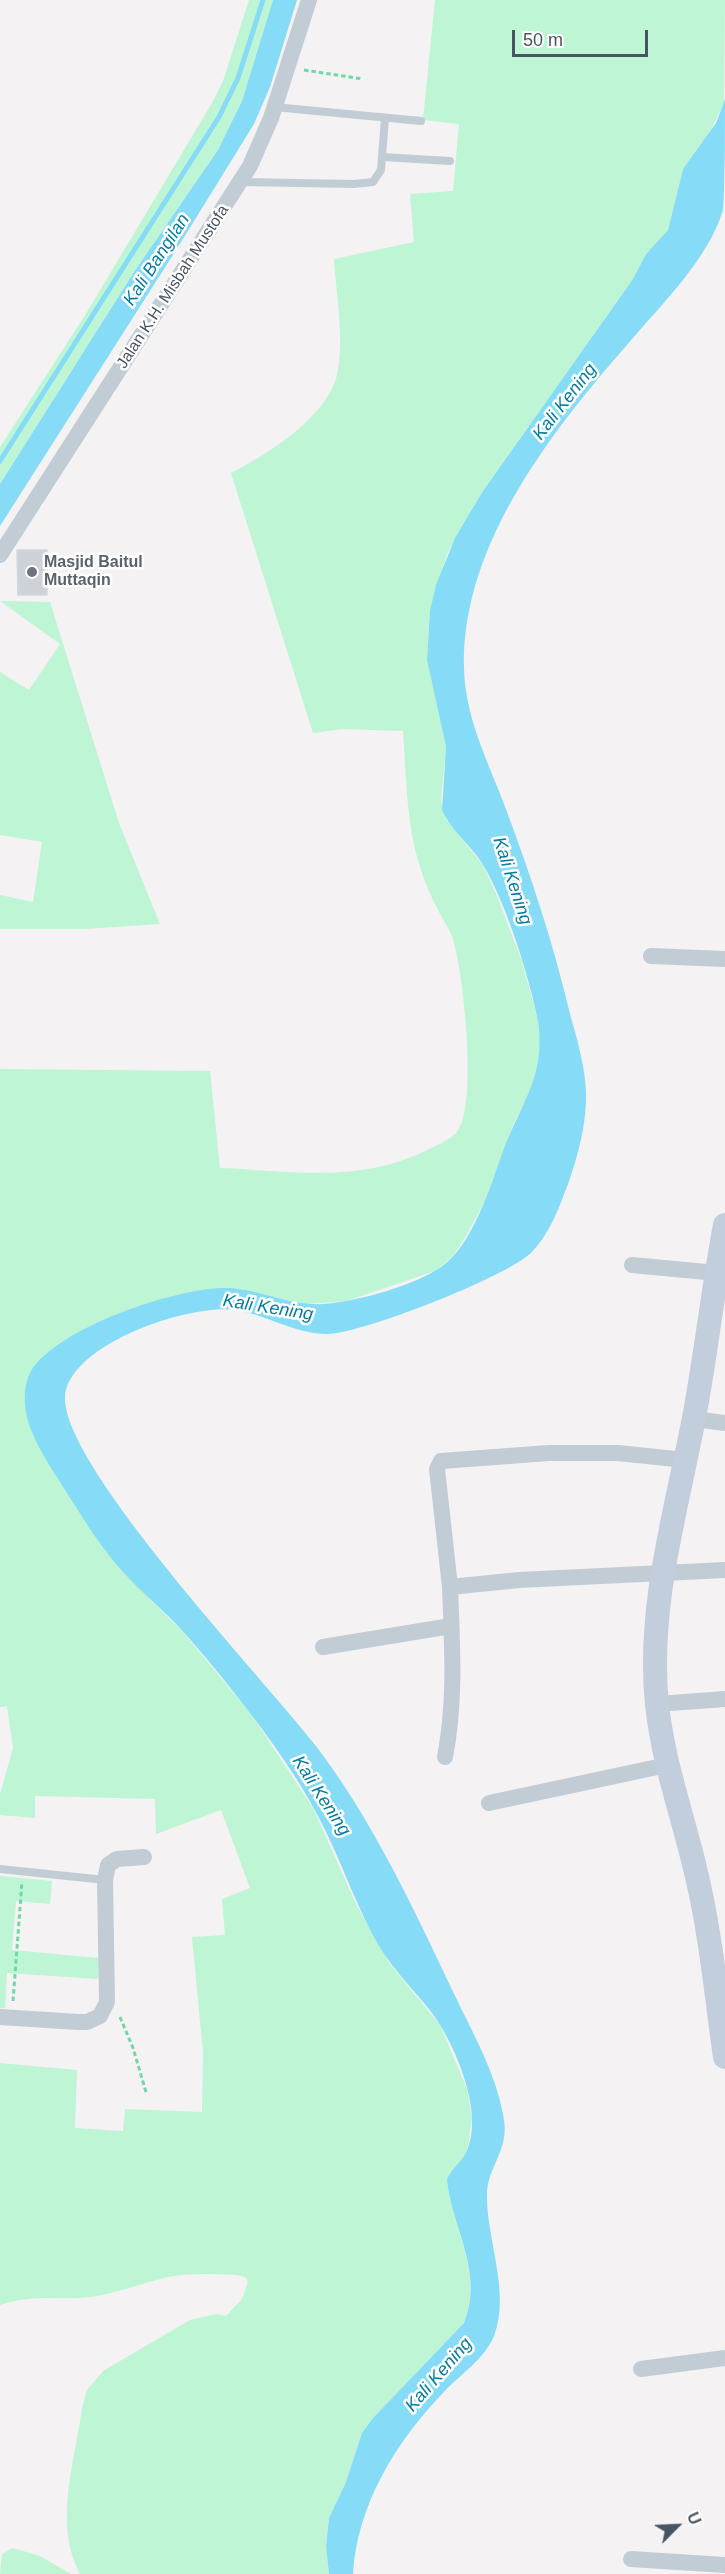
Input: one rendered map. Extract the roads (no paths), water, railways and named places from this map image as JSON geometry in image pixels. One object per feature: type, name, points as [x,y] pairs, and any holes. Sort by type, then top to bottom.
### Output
[{"type":"main road","points":[[725,1225],[694,1419],[663,1573],[656,1639],[657,1704],[667,1766],[718,1960],[725,2057]]},
{"type":"street","name":"Jalan K.H. Misbah Mustofa","points":[[0,555],[241,182],[259,147],[274,107],[309,0]]},
{"type":"street","points":[[651,956],[725,959]]},
{"type":"street","points":[[632,1265],[720,1262]]},
{"type":"street","points":[[694,1419],[725,1423]]},
{"type":"street","points":[[445,1757],[451,1727],[454,1685],[450,1587],[437,1469],[441,1461],[549,1453],[618,1453],[685,1461]]},
{"type":"street","points":[[450,1587],[519,1580],[725,1570]]},
{"type":"street","points":[[323,1647],[451,1626]]},
{"type":"street","points":[[657,1704],[725,1699]]},
{"type":"street","points":[[489,1803],[667,1766]]},
{"type":"street","points":[[6,2017],[87,2022],[100,2016],[106,2002],[105,1880],[108,1865],[112,1862],[144,1857]]},
{"type":"street","points":[[640,2369],[725,2358]]},
{"type":"street","points":[[630,2559],[725,2565]]},
{"type":"lane","points":[[274,107],[421,121]]},
{"type":"lane","points":[[241,182],[366,183],[378,177],[385,118]]},
{"type":"lane","points":[[382,157],[450,161]]},
{"type":"lane","points":[[0,1869],[105,1880]]},
{"type":"water","name":"Kali Bangilan","points":[[273,0],[297,0],[270,87],[254,124],[0,526],[0,484],[136,269],[218,150],[242,101]]},
{"type":"water","name":"Kali Kening","points":[[725,99],[723,210],[716,228],[697,262],[573,410],[544,449],[518,490],[496,532],[478,576],[467,622],[464,668],[468,704],[540,908],[584,1072],[586,1103],[581,1139],[568,1184],[553,1221],[531,1253],[493,1276],[400,1315],[345,1332],[327,1334],[304,1331],[236,1310],[191,1313],[163,1320],[109,1344],[87,1360],[71,1378],[65,1397],[73,1429],[96,1471],[129,1520],[169,1572],[312,1741],[355,1802],[426,1935],[485,2060],[501,2105],[505,2131],[501,2150],[490,2176],[487,2195],[500,2302],[499,2319],[494,2336],[478,2360],[448,2387],[425,2413],[394,2455],[381,2477],[362,2524],[353,2574],[329,2574],[326,2546],[329,2518],[346,2482],[362,2433],[373,2418],[464,2323],[471,2286],[469,2268],[454,2215],[447,2179],[468,2148],[472,2133],[469,2097],[457,2059],[441,2026],[379,1946],[327,1834],[301,1787],[261,1727],[214,1668],[177,1625],[123,1572],[95,1536],[47,1461],[34,1436],[27,1418],[25,1388],[31,1371],[45,1355],[66,1339],[122,1312],[181,1294],[208,1289],[241,1289],[311,1304],[336,1303],[367,1296],[416,1281],[441,1267],[462,1245],[471,1230],[531,1086],[539,1054],[539,1036],[528,978],[499,897],[482,863],[450,824],[442,810],[446,747],[427,660],[430,611],[436,585],[455,538],[483,491],[633,279],[646,254],[668,230],[683,169],[716,123]]},
{"type":"waterway","points":[[0,461],[219,117],[238,78],[263,0]]},
{"type":"place","name":"Masjid Baitul Muttaqin","points":[[32,572]]}]
